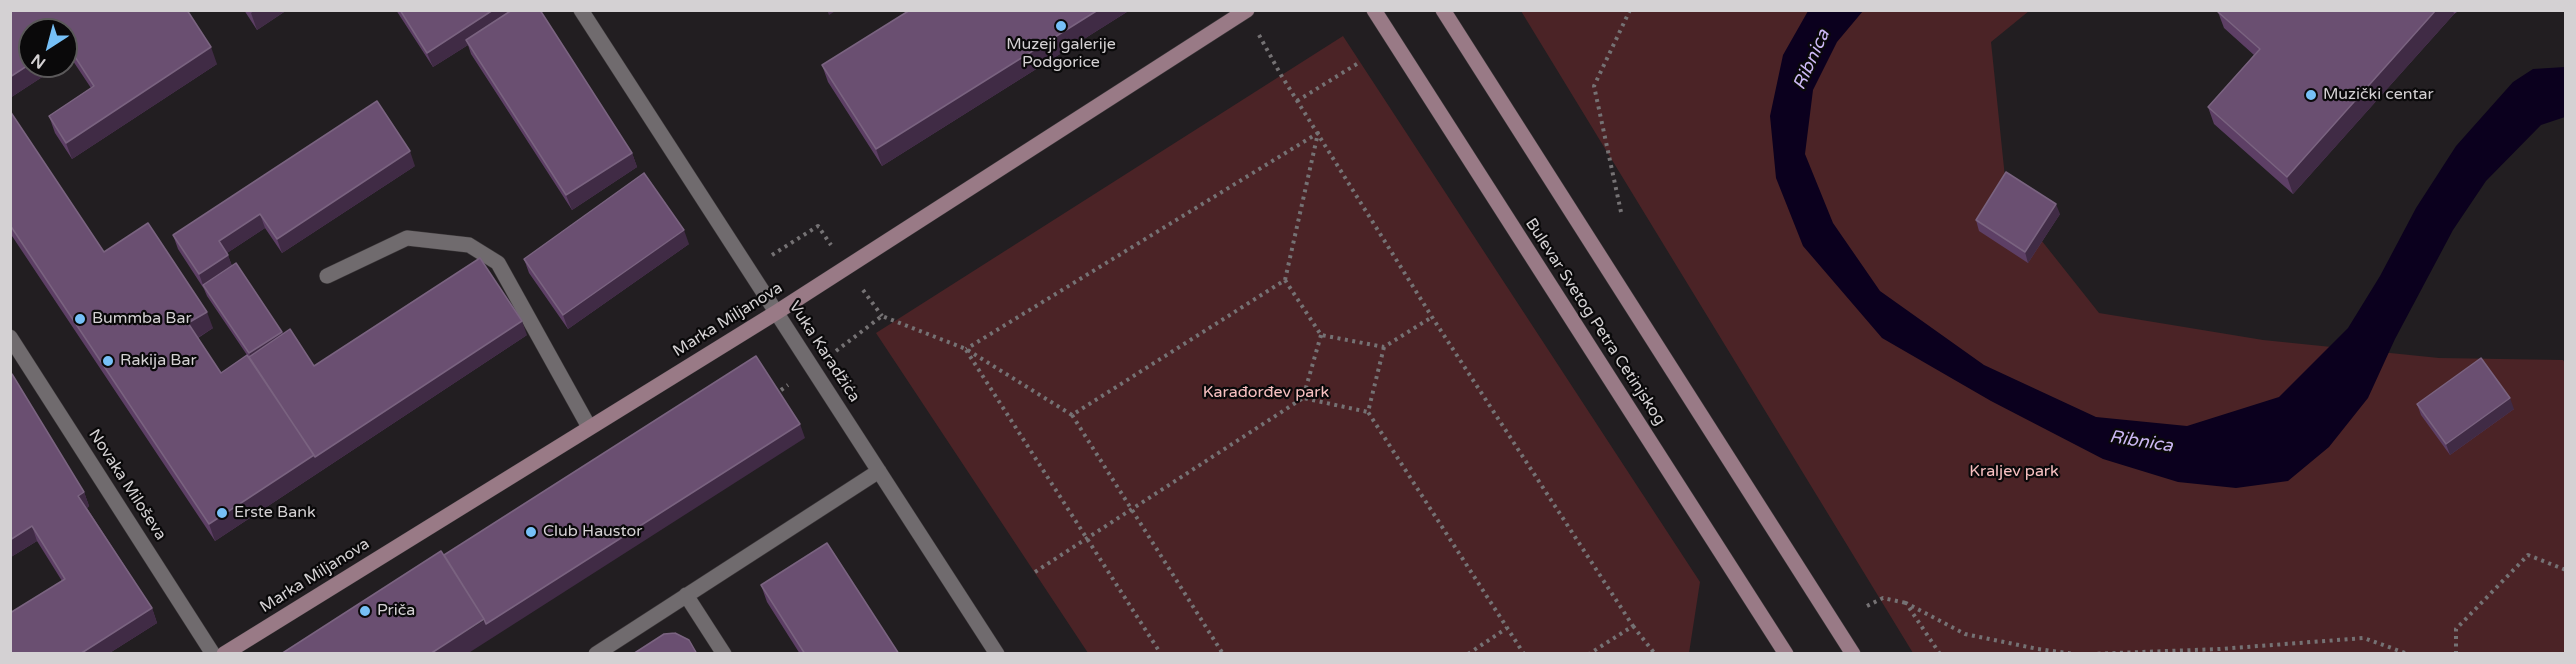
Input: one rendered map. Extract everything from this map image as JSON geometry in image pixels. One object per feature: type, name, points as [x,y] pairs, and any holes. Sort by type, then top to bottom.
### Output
[{"type":"main road","name":"Bulevar Svetog Petra Cetinjskog","points":[[1374,10],[1786,654]]},
{"type":"main road","points":[[1443,10],[1852,654]]},
{"type":"main road","name":"Marka Miljanova","points":[[224,654],[777,312],[1246,11]]},
{"type":"street","name":"Vuka Karadžića","points":[[580,10],[997,654]]},
{"type":"street","points":[[327,276],[407,238],[468,245],[498,263],[589,427]]},
{"type":"street","name":"Novaka Miloševa","points":[[10,337],[213,654]]},
{"type":"street","points":[[596,654],[879,471]]},
{"type":"street","points":[[686,595],[723,654]]},
{"type":"path","points":[[1621,212],[1594,86],[1630,10]]},
{"type":"path","points":[[1246,11],[1297,101],[1432,317],[1633,626],[1655,654]]},
{"type":"path","points":[[1297,101],[1360,62]]},
{"type":"path","points":[[1072,415],[1284,280],[1318,133]]},
{"type":"path","points":[[966,349],[1318,133]]},
{"type":"path","points":[[1284,280],[1321,334],[1383,347],[1432,317]]},
{"type":"path","points":[[892,322],[966,349],[1072,415],[1223,654]]},
{"type":"path","points":[[1035,572],[1303,398],[1321,334]]},
{"type":"path","points":[[1368,412],[1383,347]]},
{"type":"path","points":[[966,349],[1161,654]]},
{"type":"path","points":[[1303,398],[1368,412],[1524,654]]},
{"type":"path","points":[[2456,654],[2456,629],[2528,555],[2565,570]]},
{"type":"path","points":[[1867,606],[1883,598],[1906,603],[1965,633],[2038,649],[2075,654]]},
{"type":"path","points":[[1906,603],[1940,654]]},
{"type":"path","points":[[1589,654],[1633,626]]},
{"type":"path","points":[[1468,654],[1507,627]]},
{"type":"path","points":[[2090,654],[2220,651],[2364,638],[2408,654]]},
{"type":"green space","name":"Kraljev park","points":[[1521,11],[2029,11],[1991,42],[2007,197],[2099,313],[2263,340],[2439,358],[2563,360],[2565,363],[2565,653],[1913,653]]},
{"type":"green space","name":"Karađorđev park","points":[[1343,36],[1700,582],[1689,653],[1088,653],[876,333]]},
{"type":"water","name":"Ribnica","points":[[1808,11],[1863,11],[1837,42],[1813,90],[1805,154],[1833,223],[1880,291],[1984,365],[2096,417],[2187,426],[2279,397],[2348,328],[2380,276],[2416,208],[2456,146],[2513,82],[2533,69],[2565,67],[2565,117],[2541,125],[2486,181],[2453,230],[2395,339],[2368,398],[2329,447],[2288,481],[2236,488],[2178,482],[2103,459],[1991,401],[1882,338],[1803,246],[1776,178],[1770,116],[1783,55]]},
{"type":"building","points":[[10,10],[187,10],[211,47],[66,143],[49,116],[94,86],[78,61],[78,18],[18,18],[18,72],[10,77]]},
{"type":"building","points":[[400,10],[493,10],[427,53]]},
{"type":"building","points":[[512,10],[540,10],[632,153],[566,195],[466,40]]},
{"type":"building","points":[[910,10],[1098,10],[876,149],[822,65]]},
{"type":"building","name":"Muzički centar","points":[[2219,10],[2436,10],[2287,177],[2208,107],[2260,49],[2218,12]]},
{"type":"building","points":[[377,101],[410,151],[277,239],[260,214],[219,241],[228,255],[199,274],[173,235]]},
{"type":"building","points":[[10,111],[104,252],[148,223],[207,312],[188,323],[221,373],[247,355],[314,455],[209,524],[10,225]]},
{"type":"building","points":[[2006,172],[2056,204],[2025,252],[1976,220]]},
{"type":"building","points":[[644,173],[684,230],[563,315],[524,259]]},
{"type":"building","points":[[480,258],[522,321],[315,457],[249,357],[290,329],[314,366]]},
{"type":"building","points":[[236,263],[282,332],[249,353],[203,285]]},
{"type":"building","points":[[756,356],[800,424],[486,624],[444,555]]},
{"type":"building","points":[[2481,358],[2510,398],[2446,444],[2417,404]]},
{"type":"building","points":[[12,374],[84,492],[78,496],[152,608],[80,654],[10,654],[10,613],[65,579],[32,526],[10,540],[10,375]]},
{"type":"building","points":[[827,543],[899,654],[805,654],[761,585]]},
{"type":"building","points":[[441,551],[484,619],[430,654],[281,654]]},
{"type":"building","points":[[675,633],[689,640],[697,654],[633,654],[664,634]]},
{"type":"place","name":"Muzeji galerije Podgorice","points":[[1061,26]]},
{"type":"place","name":"Muzički centar","points":[[2311,95]]},
{"type":"place","name":"Bummba Bar","points":[[80,319]]},
{"type":"place","name":"Rakija Bar","points":[[108,361]]},
{"type":"place","name":"Erste Bank","points":[[222,513]]},
{"type":"place","name":"Club Haustor","points":[[531,532]]},
{"type":"place","name":"Priča","points":[[365,611]]}]
